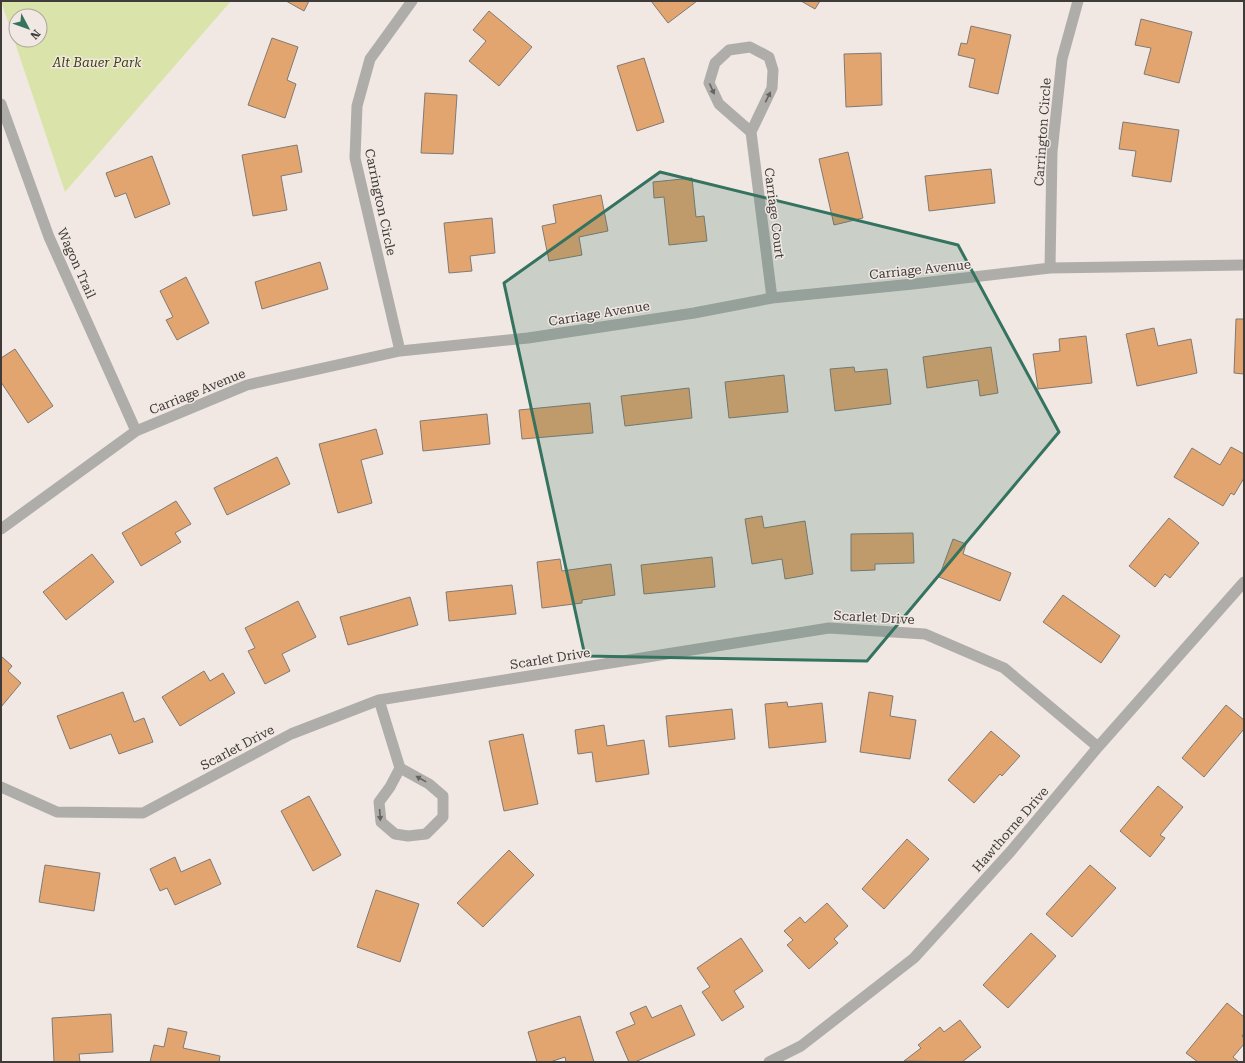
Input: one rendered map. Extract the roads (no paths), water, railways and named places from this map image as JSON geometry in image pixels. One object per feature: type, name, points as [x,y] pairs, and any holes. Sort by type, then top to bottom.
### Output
[{"type":"street","name":"Carrington Circle","points":[[400,351],[355,158],[357,106],[370,59],[412,1]]},
{"type":"street","name":"Carrington Circle","points":[[1050,268],[1053,144],[1062,59],[1078,1]]},
{"type":"street","points":[[750,47],[768,57],[773,70],[772,88],[751,132],[719,104],[709,83],[714,62],[729,50],[750,47]]},
{"type":"street","name":"Wagon Trail","points":[[1,104],[49,237],[136,430]]},
{"type":"street","name":"Carriage Court","points":[[751,132],[772,298]]},
{"type":"street","name":"Carriage Avenue","points":[[1,529],[136,430],[247,385],[400,351],[528,338],[694,313],[772,298],[913,284],[1050,268],[1244,265]]},
{"type":"street","name":"Hawthorne Drive","points":[[769,1062],[801,1046],[914,958],[1011,851],[1098,747],[1244,582]]},
{"type":"street","name":"Scarlet Drive","points":[[1,787],[57,812],[143,812],[291,734],[379,700],[829,628],[925,634],[1004,668],[1098,747]]},
{"type":"street","points":[[379,700],[400,768],[429,784],[443,796],[443,817],[426,834],[408,836],[394,834],[380,822],[379,802],[390,787],[400,768]]},
{"type":"park label","name":"Alt Bauer Park","points":[[97,62]]}]
